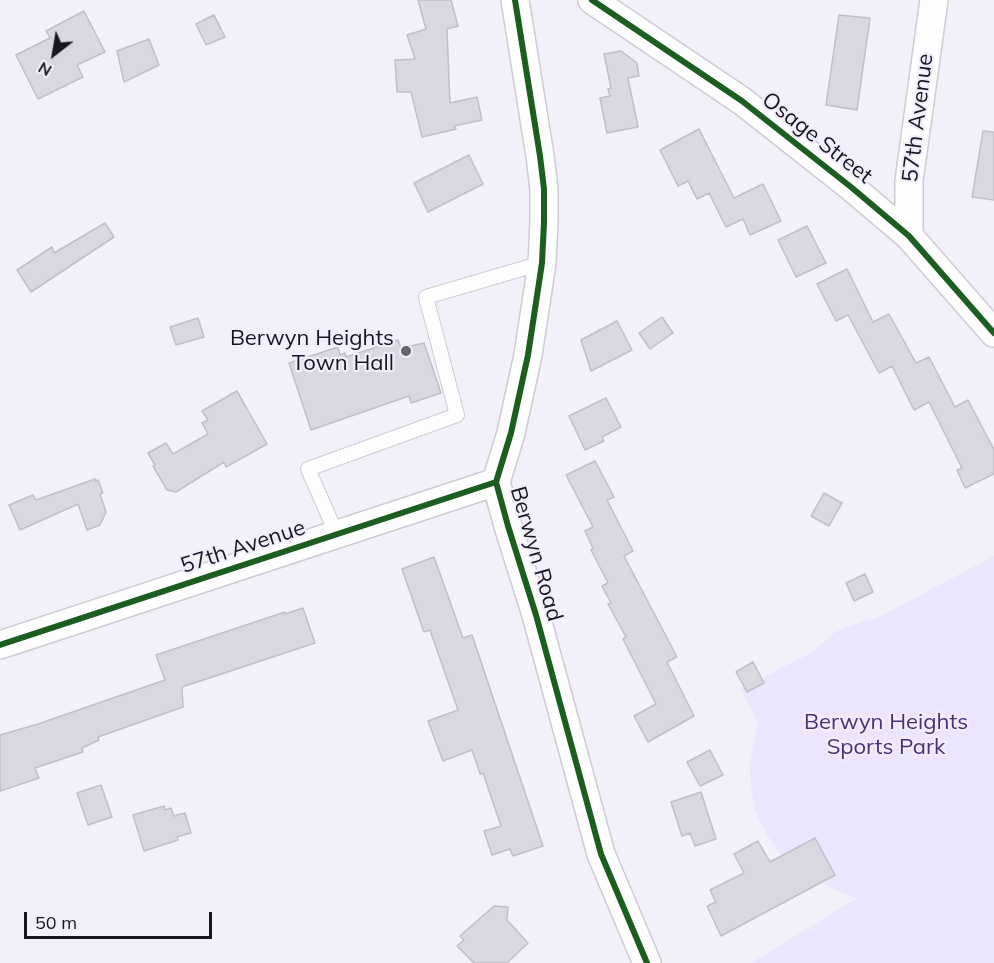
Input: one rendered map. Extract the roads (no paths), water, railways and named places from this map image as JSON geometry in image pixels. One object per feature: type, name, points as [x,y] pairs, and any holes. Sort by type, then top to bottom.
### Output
[{"type":"street","name":"Berwyn Road","points":[[515,0],[544,189],[544,222],[542,263],[528,355],[511,433],[496,483],[536,615],[601,854],[647,963]]},
{"type":"street","name":"Osage Street","points":[[592,0],[742,101],[843,180],[909,236],[994,333]]},
{"type":"street","name":"57th Avenue","points":[[909,236],[910,170],[934,0]]},
{"type":"street","name":"57th Avenue","points":[[0,645],[496,483]]},
{"type":"lane","points":[[337,535],[308,469],[457,415],[426,297],[542,263]]},
{"type":"place","name":"Berwyn Heights Town Hall","points":[[406,351]]},
{"type":"park label","name":"Berwyn Heights Sports Park","points":[[886,734]]}]
